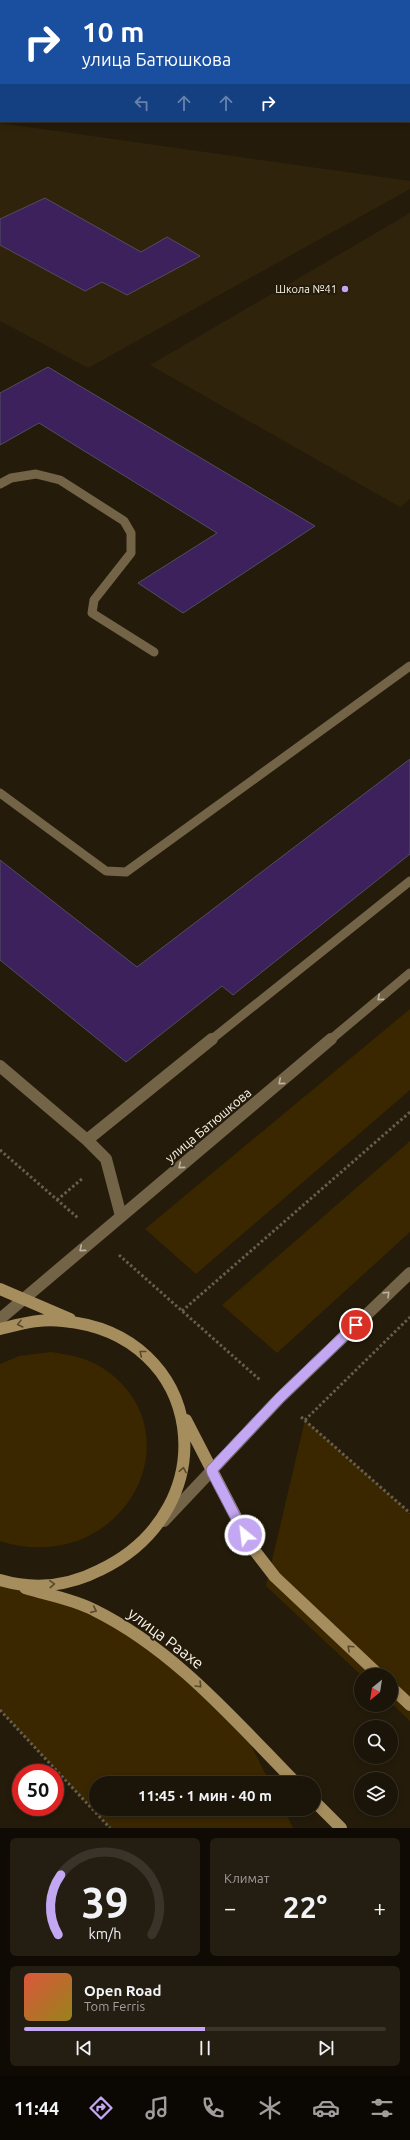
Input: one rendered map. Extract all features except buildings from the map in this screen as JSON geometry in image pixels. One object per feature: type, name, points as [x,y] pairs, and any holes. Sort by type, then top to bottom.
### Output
[{"type":"main road","points":[[0,1289],[81,1324]]},
{"type":"main road","points":[[0,1329],[26,1322],[54,1320],[81,1324],[106,1331],[135,1348],[150,1360],[167,1380],[211,1470],[251,1546],[275,1577],[372,1668]]},
{"type":"main road","points":[[2,1581],[31,1585],[59,1583],[86,1577],[112,1565],[135,1550],[154,1531],[170,1507],[182,1475],[186,1455],[185,1428],[178,1403]]},
{"type":"main road","name":"улица Раахе","points":[[2,1581],[93,1609],[122,1624],[183,1669],[289,1776]]},
{"type":"main road","points":[[398,1693],[410,1704]]},
{"type":"main road","points":[[321,1808],[341,1828]]},
{"type":"street","points":[[0,484],[11,478],[36,474],[60,480],[124,521],[131,533],[131,553],[94,600],[92,613],[154,652]]},
{"type":"street","points":[[0,793],[106,871],[126,872],[410,666]]},
{"type":"street","points":[[87,1140],[410,881]]},
{"type":"street","name":"улица Батюшкова","points":[[0,1319],[410,973]]},
{"type":"street","points":[[0,1066],[87,1140],[106,1159],[121,1216]]},
{"type":"street","points":[[154,1531],[280,1398],[410,1273]]},
{"type":"path","points":[[182,1311],[410,1112]]},
{"type":"path","points":[[0,1150],[410,1513]]},
{"type":"path","points":[[305,1420],[410,1317]]},
{"type":"path","points":[[0,1710],[110,1828]]},
{"type":"shaded area","points":[[0,123],[410,181],[410,189],[88,368],[0,321]]},
{"type":"shaded area","name":"Школа №41","points":[[410,213],[410,499],[400,507],[150,365]]},
{"type":"shaded area","points":[[410,1009],[410,1090],[196,1274],[145,1229]]},
{"type":"shaded area","points":[[410,1141],[410,1232],[277,1353],[222,1305]]},
{"type":"shaded area","points":[[51,1352],[77,1357],[97,1364],[119,1381],[133,1399],[143,1418],[147,1439],[146,1459],[140,1480],[131,1499],[117,1516],[99,1530],[76,1541],[63,1545],[51,1547],[25,1547],[0,1541],[0,1364],[19,1356]]},
{"type":"shaded area","points":[[305,1420],[410,1513],[410,1721],[398,1710],[398,1668],[354,1668],[266,1586]]},
{"type":"shaded area","points":[[0,1580],[122,1624],[244,1731],[266,1776],[89,1776],[89,1805],[64,1779],[64,1764],[50,1764],[0,1710]]},
{"type":"shaded area","points":[[99,1816],[287,1816],[293,1828],[110,1828]]},
{"type":"place","name":"Школа №41","points":[[345,289]]},
{"type":"route","points":[[245,1535],[211,1470],[280,1398],[356,1325]]}]
